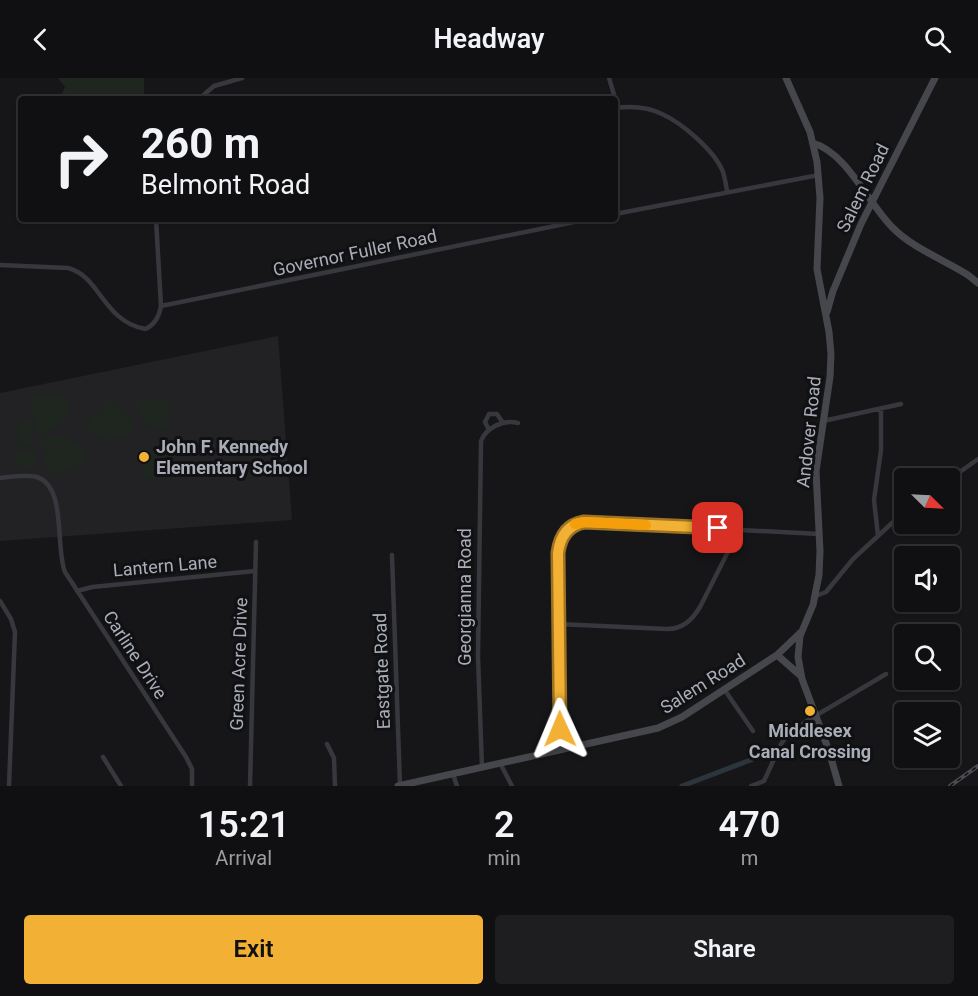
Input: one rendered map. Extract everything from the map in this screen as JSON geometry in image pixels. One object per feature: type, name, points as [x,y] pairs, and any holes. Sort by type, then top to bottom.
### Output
[{"type":"main road","name":"Andover Road","points":[[786,78],[803,114],[813,143],[819,174],[817,260],[831,361],[816,471],[820,559],[816,596],[802,631],[798,652],[801,676],[832,760],[839,786]]},
{"type":"main road","name":"Salem Road","points":[[826,315],[833,291],[872,202],[935,78]]},
{"type":"main road","points":[[813,143],[829,150],[838,159],[898,233],[978,283]]},
{"type":"main road","points":[[821,294],[833,291]]},
{"type":"main road","name":"Salem Road","points":[[399,786],[658,728],[676,720],[777,655],[802,631]]},
{"type":"main road","points":[[777,655],[801,676]]},
{"type":"street","points":[[202,96],[214,86],[242,78]]},
{"type":"street","points":[[609,78],[613,96]]},
{"type":"street","points":[[618,108],[661,113],[681,126],[703,145],[718,163],[728,191]]},
{"type":"street","points":[[618,213],[819,174]]},
{"type":"street","points":[[0,266],[68,268],[80,272],[86,276],[112,311],[141,328],[149,327],[159,316],[161,306],[156,222]]},
{"type":"street","name":"Governor Fuller Road","points":[[161,306],[574,222]]},
{"type":"street","points":[[823,421],[901,404]]},
{"type":"street","points":[[878,536],[874,500],[881,450],[881,409]]},
{"type":"street","name":"Georgianna Road","points":[[489,430],[485,422],[489,414],[497,414],[503,423]]},
{"type":"street","name":"Georgianna Road","points":[[482,767],[478,657],[481,441],[485,432],[503,423],[518,423]]},
{"type":"street","points":[[960,472],[978,459]]},
{"type":"street","name":"Carline Drive","points":[[0,478],[33,476],[47,483],[52,489],[56,501],[62,565],[186,757],[192,769],[192,786]]},
{"type":"street","points":[[816,596],[826,592],[844,568],[894,521]]},
{"type":"street","points":[[560,750],[558,547],[564,534],[575,524],[589,522],[819,534]]},
{"type":"street","points":[[558,624],[667,629],[683,626],[694,617],[700,607],[739,530]]},
{"type":"street","name":"Green Acre Drive","points":[[250,786],[256,542]]},
{"type":"street","name":"Eastgate Road","points":[[392,555],[399,786]]},
{"type":"street","name":"Lantern Lane","points":[[77,591],[92,587],[255,571]]},
{"type":"street","points":[[0,601],[11,619],[15,632],[9,786]]},
{"type":"street","points":[[751,786],[764,783],[783,740],[805,722],[886,674]]},
{"type":"street","points":[[724,689],[753,732]]},
{"type":"street","points":[[327,744],[334,758],[334,786]]},
{"type":"street","points":[[104,757],[121,786]]},
{"type":"street","points":[[500,764],[512,786]]},
{"type":"street","points":[[453,774],[457,786]]},
{"type":"shaded area","points":[[58,78],[144,78],[144,96],[60,96],[65,87]]},
{"type":"shaded area","name":"John F. Kennedy Elementary School","points":[[278,336],[292,520],[0,541],[0,393]]},
{"type":"shaded area","points":[[57,394],[68,397],[65,419],[50,432],[35,434],[31,398],[34,395]]},
{"type":"shaded area","points":[[167,399],[169,402],[168,430],[155,429],[145,424],[138,414],[137,400]]},
{"type":"shaded area","points":[[107,400],[112,400],[136,422],[125,434],[112,440],[97,438],[84,428]]},
{"type":"shaded area","points":[[31,420],[33,445],[19,447],[17,421]]},
{"type":"shaded area","points":[[59,436],[77,444],[87,461],[55,476],[51,474],[38,444],[47,438]]},
{"type":"shaded area","points":[[171,446],[173,475],[170,478],[143,479],[142,467],[146,457],[159,447]]},
{"type":"shaded area","points":[[34,450],[36,466],[17,467],[16,456],[21,451]]},
{"type":"waterway","points":[[682,786],[761,756]]},
{"type":"railway","points":[[950,786],[978,766]]},
{"type":"slow traffic","points":[[575,524],[584,522],[646,525]]},
{"type":"place","name":"John F. Kennedy Elementary School","points":[[144,457]]},
{"type":"place","name":"Middlesex Canal Crossing","points":[[810,711]]},
{"type":"route","points":[[560,729],[558,553],[561,537],[571,526],[584,522],[718,528]]}]
